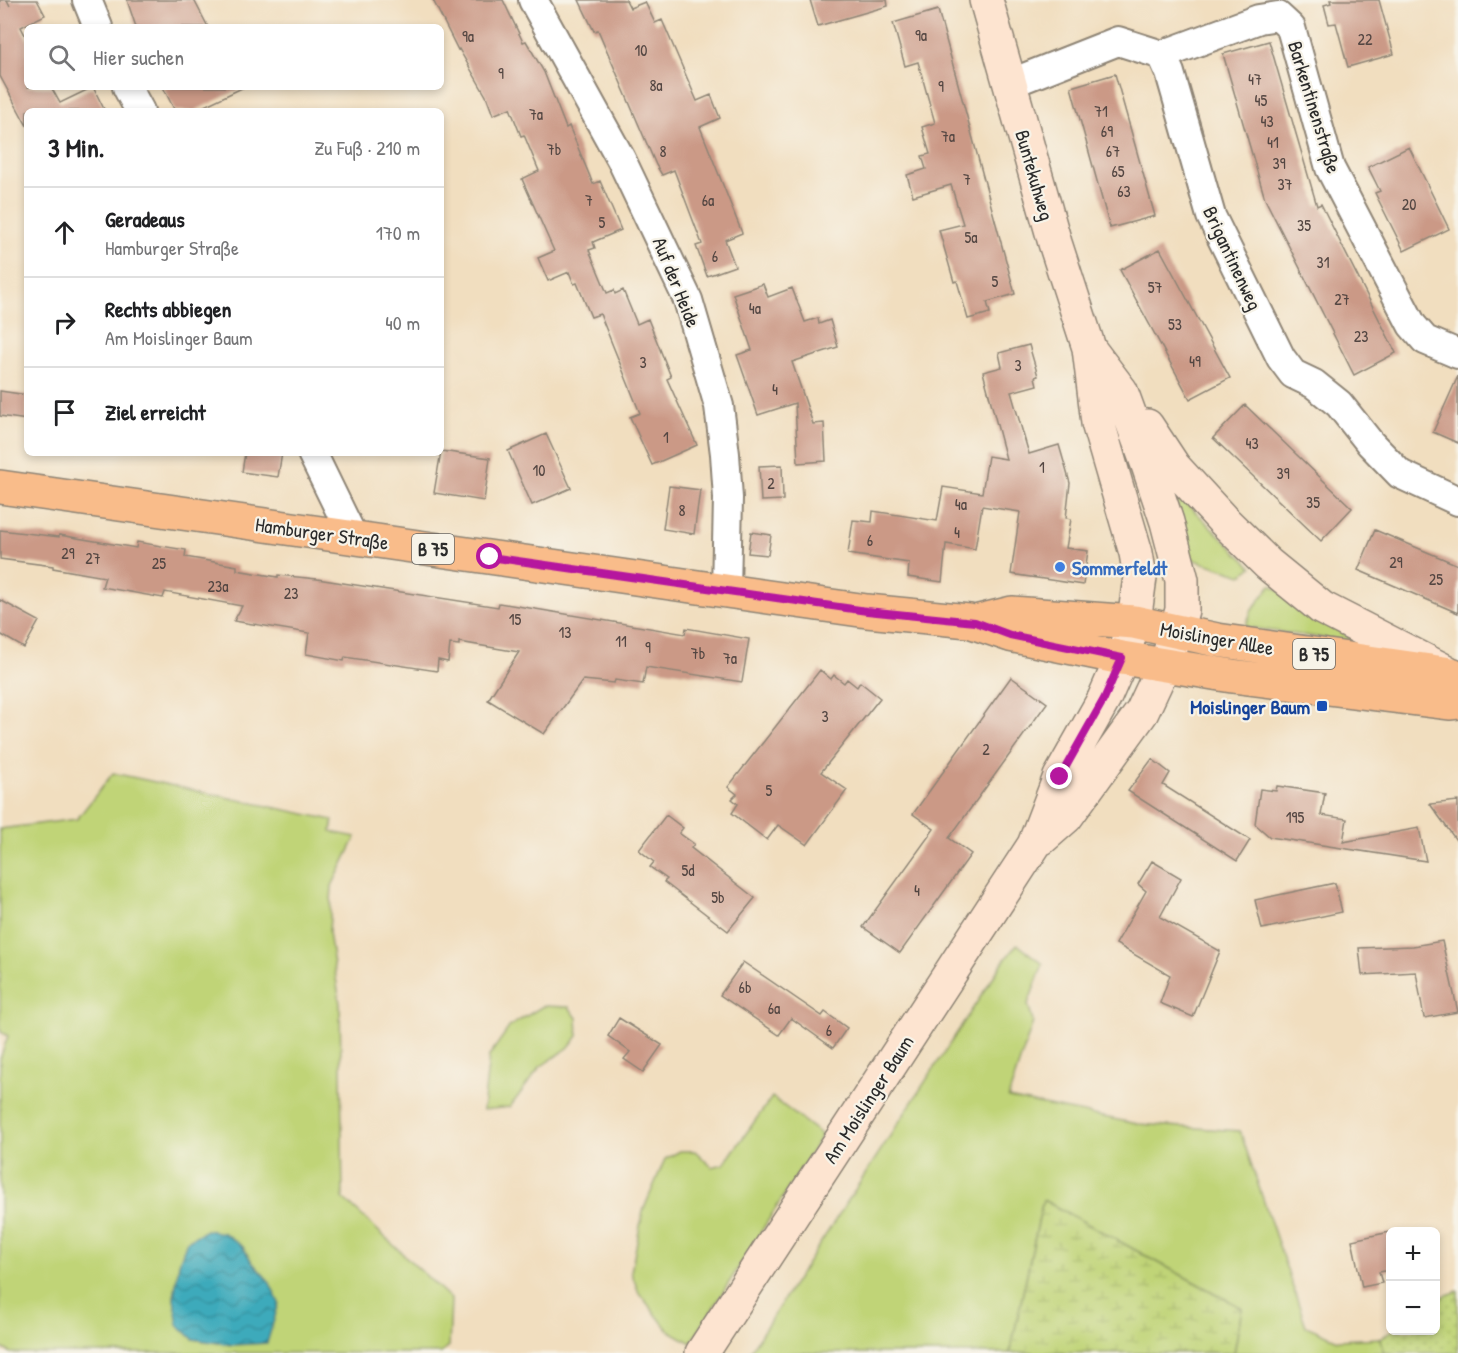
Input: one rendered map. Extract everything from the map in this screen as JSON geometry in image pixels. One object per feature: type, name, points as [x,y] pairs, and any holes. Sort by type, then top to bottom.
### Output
[{"type":"main road","name":"Buntekuhweg","points":[[986,0],[1055,243],[1089,348],[1098,423],[1136,553],[1140,577],[1134,622]]},
{"type":"main road","name":"Buntekuhweg","points":[[1089,348],[1121,391],[1167,522],[1182,580],[1182,610],[1177,632],[1164,665]]},
{"type":"main road","points":[[1121,391],[1174,467],[1268,564],[1322,608],[1456,684]]},
{"type":"main road","name":"Hamburger Straße","points":[[0,487],[867,611],[975,622],[1010,635],[1211,673]]},
{"type":"main road","name":"Moislinger Allee","points":[[975,622],[1012,613],[1134,622],[1217,640],[1456,684],[1449,703],[1211,673]]},
{"type":"main road","name":"Am Moislinger Baum","points":[[702,1353],[1034,845],[1060,777],[1104,699],[1122,658],[1134,622]]},
{"type":"main road","name":"Am Moislinger Baum","points":[[1034,845],[1066,817],[1098,774],[1142,712],[1164,665]]},
{"type":"street","points":[[87,0],[97,24]]},
{"type":"street","name":"Auf der Heide","points":[[533,0],[621,159],[688,300],[720,418],[728,498],[726,591]]},
{"type":"street","name":"Barkentinenstraße","points":[[1162,55],[1259,19],[1278,16],[1291,28],[1330,168],[1412,325],[1425,340],[1458,354]]},
{"type":"street","points":[[1009,84],[1118,41],[1162,55]]},
{"type":"street","name":"Brigantinenweg","points":[[1162,55],[1170,73],[1211,216],[1281,358],[1293,374],[1314,384],[1339,404],[1370,443],[1400,474],[1458,501]]},
{"type":"street","points":[[129,90],[138,108]]},
{"type":"street","points":[[313,456],[353,537]]},
{"type":"green space","points":[[1173,490],[1252,567],[1242,575],[1191,559]]},
{"type":"green space","points":[[1271,585],[1358,643],[1245,627],[1252,610]]},
{"type":"green space","points":[[113,773],[333,820],[331,832],[356,837],[332,886],[329,932],[340,1004],[343,1198],[451,1299],[449,1347],[441,1353],[11,1353],[0,1347],[0,1059],[8,1036],[0,1031],[0,829],[77,819]],"holes":[[[243,1247],[252,1262],[232,1345],[193,1339],[174,1298],[177,1282]]]},
{"type":"green space","points":[[1017,944],[1043,964],[1028,1004],[1033,1022],[1008,1098],[1138,1124],[1240,1131],[1306,1326],[1338,1340],[1381,1338],[1384,1353],[1234,1353],[1242,1308],[1043,1200],[1010,1353],[749,1353],[1003,962]]},
{"type":"green space","points":[[543,1006],[569,1007],[577,1018],[578,1036],[568,1048],[540,1067],[510,1107],[483,1110],[489,1056],[510,1026]]},
{"type":"green space","points":[[772,1097],[822,1135],[691,1343],[668,1330],[639,1293],[631,1272],[643,1211],[665,1159],[680,1151],[695,1151],[712,1167],[724,1164]]},
{"type":"green space","points":[[1043,1200],[1242,1308],[1234,1353],[1010,1353]]},
{"type":"green space","points":[[1458,1291],[1458,1353],[1384,1353],[1381,1338],[1386,1334],[1440,1335],[1440,1298]]},
{"type":"water","points":[[206,1230],[224,1233],[243,1247],[252,1262],[269,1281],[279,1303],[267,1343],[232,1345],[193,1339],[178,1325],[174,1298],[179,1263],[187,1241]]},
{"type":"building","points":[[0,0],[37,0],[45,15],[21,27],[24,33],[24,90],[53,90],[60,103],[87,90],[94,90],[104,108],[24,108],[24,120],[0,76]]},
{"type":"building","points":[[127,0],[194,0],[206,24],[135,24]]},
{"type":"building","points":[[433,0],[503,0],[523,42],[526,41],[544,72],[566,128],[569,126],[593,184],[600,181],[621,230],[593,242],[595,248],[589,250],[607,293],[614,290],[615,294],[623,290],[637,324],[648,319],[671,377],[667,379],[697,445],[652,465],[630,417],[640,413],[600,314],[591,317],[577,283],[574,284],[569,272],[548,281],[538,258],[554,251],[522,179],[539,171],[524,135],[521,136],[510,108],[493,115],[486,96],[458,50]]},
{"type":"building","points":[[579,0],[626,0],[630,8],[645,2],[655,23],[662,20],[697,101],[711,95],[720,118],[700,127],[742,233],[725,240],[735,266],[707,276],[696,246],[702,244],[674,170],[662,175],[656,165],[598,30],[594,31]]},
{"type":"building","points":[[810,0],[887,0],[888,6],[818,26]]},
{"type":"building","points":[[1330,0],[1379,0],[1394,54],[1348,67],[1336,23],[1329,24],[1324,5],[1331,3]]},
{"type":"building","points":[[938,10],[1015,294],[987,302],[990,313],[968,319],[957,281],[954,282],[939,230],[963,224],[951,185],[913,196],[907,175],[926,169],[922,156],[930,154],[922,127],[935,123],[918,62],[905,66],[893,23]]},
{"type":"building","points":[[1269,41],[1317,206],[1321,204],[1396,353],[1354,375],[1265,199],[1223,54]]},
{"type":"building","points":[[1115,74],[1155,216],[1110,228],[1071,87]]},
{"type":"building","points":[[164,90],[238,90],[200,108],[174,108]]},
{"type":"building","points":[[1409,147],[1449,229],[1404,251],[1375,193],[1380,191],[1368,167]]},
{"type":"building","points":[[1160,249],[1230,378],[1190,399],[1120,270]]},
{"type":"building","points":[[763,284],[768,297],[792,288],[805,322],[818,318],[819,324],[830,320],[838,347],[792,362],[813,424],[824,423],[826,461],[798,463],[795,403],[758,415],[737,355],[752,350],[733,294]]},
{"type":"building","points":[[1029,345],[1038,376],[1035,377],[1037,385],[1011,392],[1029,454],[1059,445],[1070,483],[1066,518],[1071,519],[1066,548],[1088,551],[1083,585],[1011,574],[1020,512],[982,506],[975,549],[946,544],[942,582],[908,577],[909,563],[848,554],[853,520],[872,522],[873,511],[937,521],[943,487],[982,493],[988,456],[1006,459],[983,372],[1002,367],[999,353]]},
{"type":"building","points":[[1458,376],[1458,443],[1433,432]]},
{"type":"building","points":[[0,391],[24,395],[24,420],[0,416]]},
{"type":"building","points":[[1245,405],[1352,508],[1321,541],[1213,438]]},
{"type":"building","points":[[546,434],[571,488],[532,505],[508,451]]},
{"type":"building","points":[[444,451],[490,458],[484,501],[434,493],[440,456],[444,456]]},
{"type":"building","points":[[245,456],[282,456],[278,477],[242,472]]},
{"type":"building","points":[[782,465],[783,500],[761,501],[759,466]]},
{"type":"building","points":[[669,486],[700,490],[694,534],[663,529]]},
{"type":"building","points":[[0,530],[59,537],[59,535],[136,548],[137,542],[186,550],[185,557],[237,566],[237,570],[278,577],[278,575],[317,579],[498,607],[499,603],[685,634],[686,628],[749,639],[742,682],[646,667],[643,684],[615,680],[614,683],[583,680],[544,734],[488,700],[519,652],[459,642],[459,645],[450,644],[448,662],[438,660],[437,671],[345,657],[344,661],[306,654],[309,633],[234,621],[242,606],[165,592],[163,598],[102,587],[105,577],[53,568],[53,566],[0,559]]},
{"type":"building","points":[[1375,530],[1458,565],[1458,613],[1358,570]]},
{"type":"building","points":[[751,532],[771,535],[768,555],[748,553]]},
{"type":"building","points":[[0,600],[39,621],[24,648],[0,634]]},
{"type":"building","points":[[820,670],[831,679],[834,675],[844,683],[847,679],[857,687],[860,682],[880,698],[821,772],[847,790],[807,845],[778,825],[767,840],[732,813],[738,804],[732,799],[737,794],[728,787]]},
{"type":"building","points":[[1011,677],[1047,703],[949,838],[971,854],[900,953],[863,927],[934,829],[913,814]]},
{"type":"building","points":[[1152,759],[1170,773],[1163,785],[1250,840],[1237,861],[1128,791]]},
{"type":"building","points":[[1277,786],[1325,793],[1321,815],[1347,819],[1343,842],[1419,828],[1426,861],[1270,837],[1255,824],[1260,789],[1276,791]]},
{"type":"building","points":[[1458,801],[1458,843],[1430,804]]},
{"type":"building","points":[[666,815],[683,828],[679,833],[694,844],[691,848],[755,898],[728,931],[664,882],[667,879],[650,867],[654,862],[639,850]]},
{"type":"building","points":[[1152,861],[1181,878],[1160,917],[1220,951],[1193,1017],[1160,1003],[1170,975],[1116,944],[1146,891],[1138,884]]},
{"type":"building","points":[[1335,883],[1342,912],[1262,929],[1255,900]]},
{"type":"building","points":[[1442,941],[1458,1012],[1424,1018],[1416,972],[1362,975],[1359,948],[1413,946]]},
{"type":"building","points":[[743,962],[822,1016],[825,1012],[847,1028],[833,1048],[791,1018],[779,1035],[720,995]]},
{"type":"building","points":[[619,1018],[662,1045],[643,1072],[624,1059],[630,1052],[608,1036]]},
{"type":"building","points":[[1386,1233],[1386,1271],[1379,1272],[1382,1283],[1362,1287],[1352,1240]]},
{"type":"place","name":"Sommerfeldt","points":[[1060,567]]},
{"type":"place","name":"Moislinger Baum","points":[[1322,706]]},
{"type":"route","points":[[490,557],[867,611],[975,622],[1010,635],[1122,658],[1104,699],[1060,777]]}]
